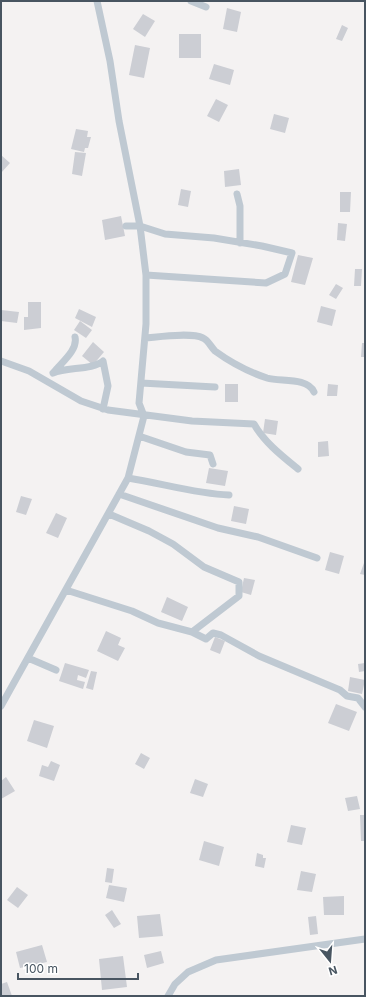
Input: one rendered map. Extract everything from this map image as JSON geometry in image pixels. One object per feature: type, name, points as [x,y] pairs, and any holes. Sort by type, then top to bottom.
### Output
[{"type":"street","points":[[1,706],[4,694],[28,658],[128,478],[144,416],[139,403],[145,338],[146,275],[140,226],[119,121],[106,35],[97,1]]},
{"type":"street","points":[[191,1],[206,7]]},
{"type":"street","points":[[237,194],[240,206],[240,243]]},
{"type":"street","points":[[126,226],[140,226],[165,234],[214,238],[292,253],[285,274],[266,283],[146,275]]},
{"type":"street","points":[[145,338],[194,336],[203,338],[213,349],[247,369],[267,378],[305,384],[312,388],[314,392]]},
{"type":"street","points":[[51,384],[53,373],[73,350],[76,342],[75,337]]},
{"type":"street","points":[[1,361],[29,372],[81,401],[103,408],[144,416],[192,421],[254,424],[259,432],[283,457],[298,469]]},
{"type":"street","points":[[53,373],[64,369],[92,366],[103,361],[108,386],[103,408]]},
{"type":"street","points":[[141,383],[215,387]]},
{"type":"street","points":[[139,436],[186,452],[210,455],[213,464]]},
{"type":"street","points":[[128,478],[157,482],[204,493],[229,495]]},
{"type":"street","points":[[119,494],[218,528],[258,538],[317,558]]},
{"type":"street","points":[[109,514],[149,531],[173,544],[204,568],[239,582],[239,596],[192,632]]},
{"type":"street","points":[[66,590],[132,611],[158,623],[192,632],[206,639],[213,633],[221,635],[259,656],[310,676],[340,690],[346,696],[358,698],[365,707]]},
{"type":"street","points":[[28,658],[56,670]]},
{"type":"street","points":[[168,996],[175,984],[188,972],[216,960],[365,939]]},
{"type":"building","points":[[227,8],[241,12],[237,32],[223,29]]},
{"type":"building","points":[[143,14],[155,21],[145,37],[133,29]]},
{"type":"building","points":[[342,25],[348,28],[342,41],[336,39]]},
{"type":"building","points":[[179,34],[201,34],[201,58],[179,58]]},
{"type":"building","points":[[135,45],[150,48],[144,78],[129,75]]},
{"type":"building","points":[[214,64],[234,70],[230,85],[209,79]]},
{"type":"building","points":[[216,99],[228,105],[219,122],[207,116]]},
{"type":"building","points":[[274,114],[289,118],[285,133],[270,129]]},
{"type":"building","points":[[76,129],[88,131],[87,137],[91,137],[88,148],[85,148],[84,152],[71,149]]},
{"type":"building","points":[[75,152],[86,153],[82,176],[72,174]]},
{"type":"building","points":[[1,155],[10,163],[1,173]]},
{"type":"building","points":[[239,169],[241,185],[225,187],[224,171]]},
{"type":"building","points":[[181,189],[191,191],[188,207],[178,205]]},
{"type":"building","points":[[340,192],[351,192],[350,212],[340,212]]},
{"type":"building","points":[[121,216],[125,236],[105,240],[102,220]]},
{"type":"building","points":[[338,223],[347,224],[345,241],[337,240]]},
{"type":"building","points":[[298,255],[313,258],[305,285],[291,282]]},
{"type":"building","points":[[355,269],[362,269],[361,286],[354,286]]},
{"type":"building","points":[[336,284],[343,288],[336,299],[329,295]]},
{"type":"building","points":[[28,302],[41,302],[41,328],[24,330],[24,317],[28,317]]},
{"type":"building","points":[[321,306],[336,310],[332,326],[317,322]]},
{"type":"building","points":[[79,309],[96,317],[92,327],[75,318]]},
{"type":"building","points":[[1,310],[19,312],[17,323],[1,321]]},
{"type":"building","points":[[80,321],[92,330],[86,338],[74,330]]},
{"type":"building","points":[[93,342],[104,352],[93,365],[82,356]]},
{"type":"building","points":[[362,343],[365,343],[365,357],[361,357]]},
{"type":"building","points":[[225,384],[238,384],[238,402],[225,402]]},
{"type":"building","points":[[328,384],[338,385],[337,396],[327,396]]},
{"type":"building","points":[[265,419],[278,421],[276,435],[263,433]]},
{"type":"building","points":[[328,441],[329,456],[318,457],[318,442]]},
{"type":"building","points":[[209,468],[228,471],[225,486],[206,483]]},
{"type":"building","points":[[21,496],[32,499],[26,515],[16,512]]},
{"type":"building","points":[[234,506],[249,509],[246,524],[231,521]]},
{"type":"building","points":[[56,513],[67,518],[58,538],[46,533]]},
{"type":"building","points":[[330,552],[344,556],[339,574],[325,570]]},
{"type":"building","points":[[365,563],[365,575],[360,574]]},
{"type":"building","points":[[244,578],[255,580],[251,595],[241,592]]},
{"type":"building","points":[[167,597],[188,607],[182,621],[161,612]]},
{"type":"building","points":[[106,631],[121,638],[118,645],[125,648],[118,661],[97,651]]},
{"type":"building","points":[[215,637],[225,641],[220,654],[210,650]]},
{"type":"building","points":[[65,663],[89,670],[86,678],[78,675],[77,680],[85,682],[83,689],[59,681]]},
{"type":"building","points":[[365,663],[365,671],[359,672],[358,664]]},
{"type":"building","points":[[91,671],[97,672],[93,690],[86,688]]},
{"type":"building","points":[[350,677],[365,680],[362,694],[348,691]]},
{"type":"building","points":[[336,704],[357,712],[349,731],[328,723]]},
{"type":"building","points":[[34,720],[54,726],[47,748],[27,741]]},
{"type":"building","points":[[141,753],[150,758],[144,769],[135,764]]},
{"type":"building","points":[[51,761],[60,765],[54,781],[39,776],[42,765],[48,767]]},
{"type":"building","points":[[6,777],[15,791],[1,799],[1,781]]},
{"type":"building","points":[[195,779],[208,784],[203,797],[190,793]]},
{"type":"building","points":[[357,796],[360,809],[348,811],[345,798]]},
{"type":"building","points":[[360,815],[365,815],[365,841],[361,841]]},
{"type":"building","points":[[291,825],[306,828],[302,845],[287,842]]},
{"type":"building","points":[[204,841],[224,847],[219,866],[199,860]]},
{"type":"building","points":[[257,853],[263,855],[263,858],[266,858],[264,868],[255,866]]},
{"type":"building","points":[[107,868],[114,869],[112,883],[105,882]]},
{"type":"building","points":[[301,871],[316,874],[312,892],[297,890]]},
{"type":"building","points":[[109,885],[127,888],[124,902],[106,898]]},
{"type":"building","points":[[17,887],[28,895],[18,908],[7,900]]},
{"type":"building","points":[[344,896],[344,915],[324,915],[323,897]]},
{"type":"building","points":[[112,910],[121,924],[114,928],[105,915]]},
{"type":"building","points":[[160,914],[163,936],[139,938],[137,916]]},
{"type":"building","points":[[316,916],[318,934],[310,935],[308,917]]},
{"type":"building","points":[[42,945],[47,962],[20,968],[16,952]]},
{"type":"building","points":[[161,951],[164,963],[147,968],[144,955]]},
{"type":"building","points":[[123,956],[127,987],[102,990],[99,959]]},
{"type":"building","points":[[7,982],[12,996],[1,996],[1,984]]}]
